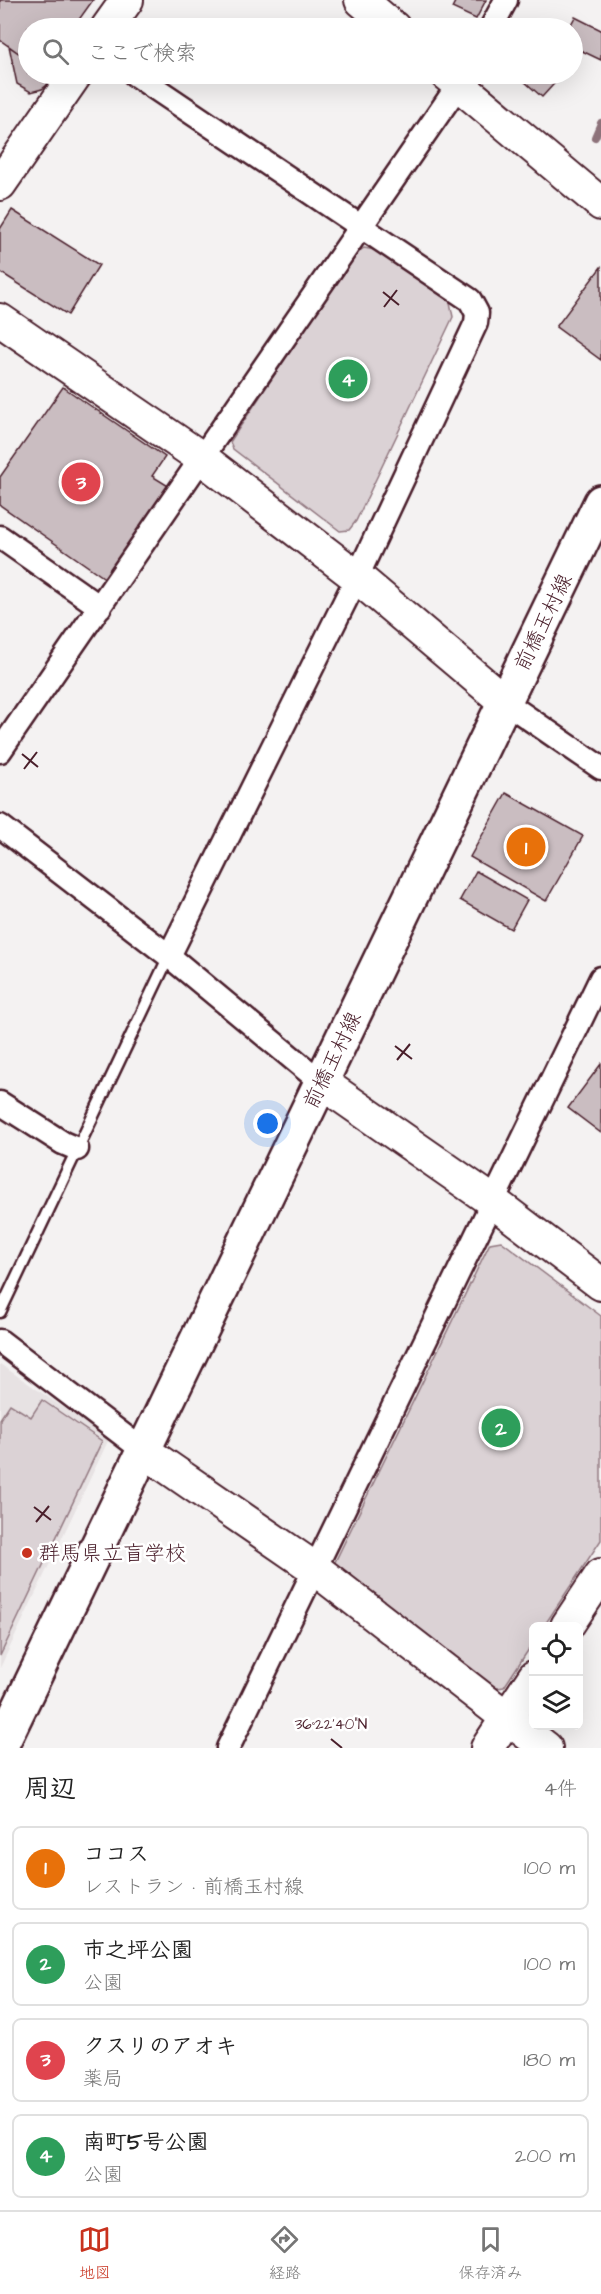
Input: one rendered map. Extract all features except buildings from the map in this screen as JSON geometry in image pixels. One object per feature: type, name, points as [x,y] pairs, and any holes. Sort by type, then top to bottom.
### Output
[{"type":"main road","name":"前橋玉村線","points":[[0,1748],[601,501]]},
{"type":"street","points":[[114,18],[127,0]]},
{"type":"street","points":[[362,0],[383,18]]},
{"type":"street","points":[[496,18],[506,0]]},
{"type":"street","points":[[0,184],[69,84]]},
{"type":"street","points":[[149,84],[470,300],[477,313],[476,323],[357,578],[170,956]]},
{"type":"street","points":[[0,751],[203,459],[452,84]]},
{"type":"street","points":[[465,84],[601,204]]},
{"type":"street","points":[[0,320],[203,459],[357,578],[505,702],[601,768]]},
{"type":"street","points":[[0,537],[100,607]]},
{"type":"street","points":[[0,826],[170,956],[321,1082],[492,1201],[601,1284]]},
{"type":"street","points":[[228,1748],[601,978]]},
{"type":"street","points":[[0,1102],[63,1143],[77,1149]]},
{"type":"street","points":[[0,1341],[144,1451],[314,1568],[546,1748]]},
{"type":"street","points":[[570,1622],[601,1575]]},
{"type":"street","points":[[487,1748],[529,1684]]},
{"type":"lane","points":[[0,1312],[170,956]]},
{"type":"shaded area","points":[[364,248],[375,250],[450,302],[453,317],[356,521],[349,530],[340,531],[233,449],[230,442],[354,255]]},
{"type":"shaded area","points":[[501,1241],[601,1316],[601,1540],[547,1622],[529,1622],[529,1649],[504,1687],[491,1689],[340,1575],[335,1562],[490,1243]]},
{"type":"shaded area","name":"群馬県立盲学校","points":[[0,1364],[109,1439],[0,1668]]},
{"type":"shaded area","name":"群馬県立盲学校","points":[[42,1400],[102,1441],[0,1656],[0,1419],[10,1404],[31,1417]]},
{"type":"waterway","points":[[595,137],[601,123]]},
{"type":"place","name":"南町5号公園","points":[[348,379]]},
{"type":"place","name":"クスリのアオキ","points":[[81,482]]},
{"type":"place","name":"ココス","points":[[526,847]]},
{"type":"place","name":"市之坪公園","points":[[501,1428]]},
{"type":"place","name":"群馬県立盲学校","points":[[27,1553]]}]
